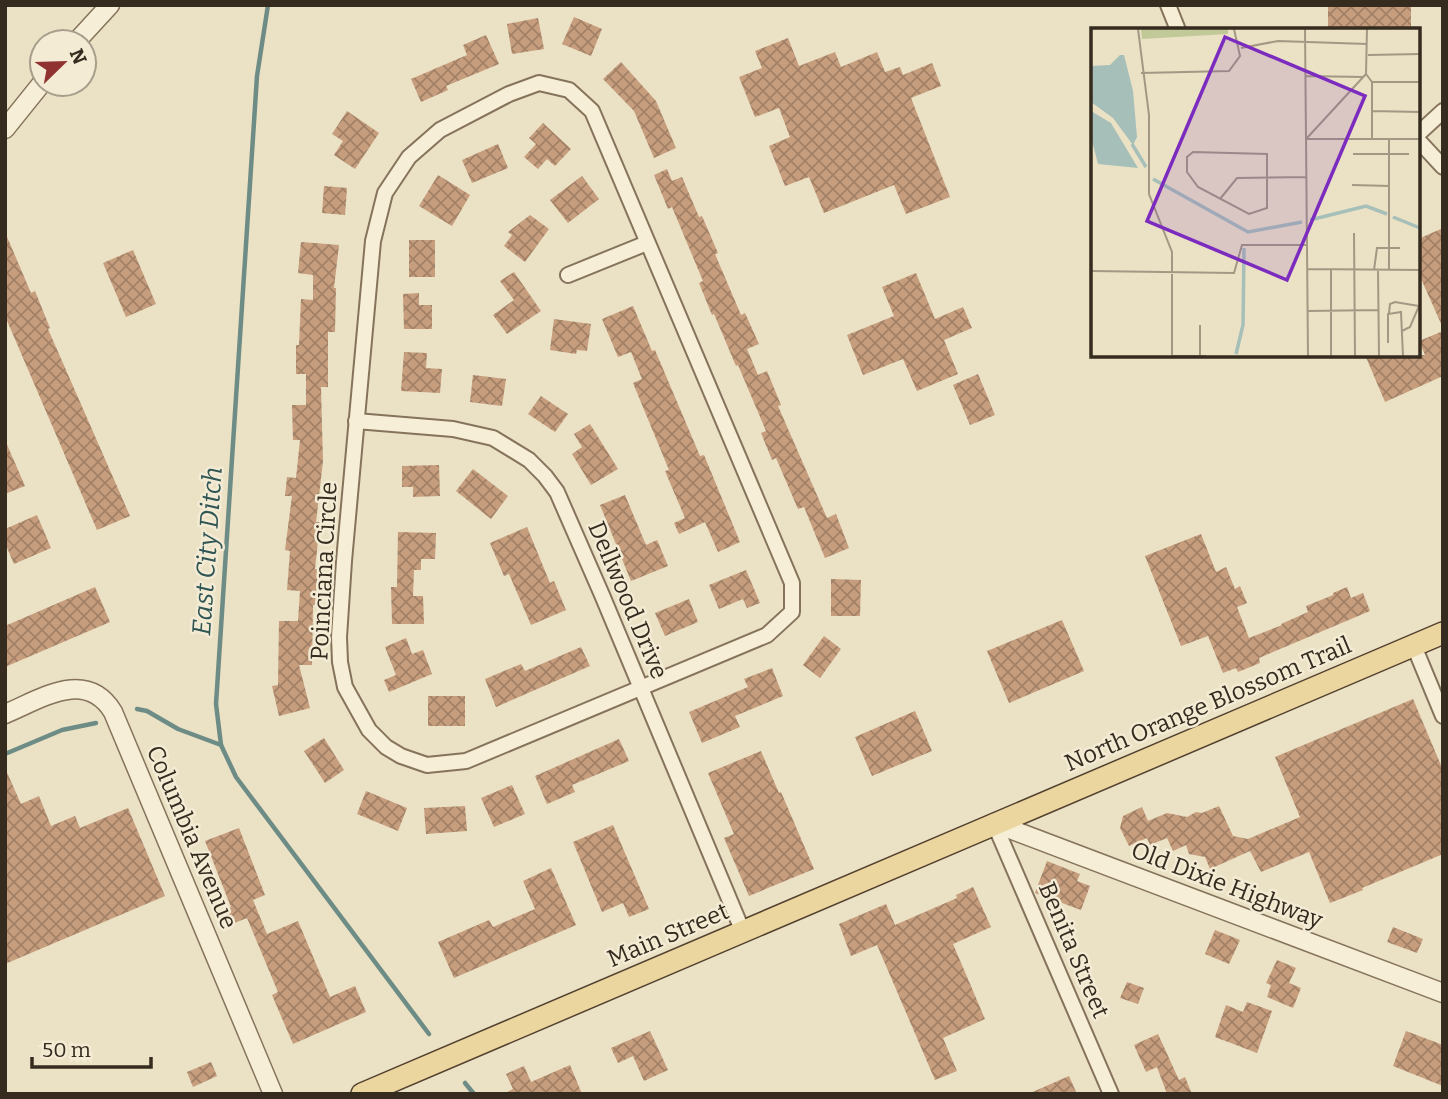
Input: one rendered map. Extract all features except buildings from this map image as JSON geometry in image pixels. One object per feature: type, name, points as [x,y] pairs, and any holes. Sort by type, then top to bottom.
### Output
[{"type":"main road","name":"North Orange Blossom Trail","points":[[994,823],[1443,633]]},
{"type":"main road","name":"Main Street","points":[[362,1094],[994,823]]},
{"type":"street","points":[[89,28],[110,5]]},
{"type":"street","points":[[1168,5],[1177,28]]},
{"type":"street","name":"Poinciana Circle","points":[[539,83],[569,90],[592,111],[647,243],[792,583],[792,612],[767,635],[467,761],[427,765],[401,756],[386,747],[369,730],[355,707],[345,687],[339,637],[373,242],[386,193],[409,157],[440,130],[509,94],[539,83]]},
{"type":"street","points":[[5,129],[30,98]]},
{"type":"street","points":[[1420,132],[1443,111]]},
{"type":"street","points":[[1420,142],[1443,167]]},
{"type":"street","points":[[568,275],[647,243]]},
{"type":"street","name":"Dellwood Drive","points":[[356,421],[453,429],[493,439],[529,460],[545,476],[557,492],[642,687],[743,932]]},
{"type":"street","points":[[1414,646],[1443,716]]},
{"type":"street","name":"Columbia Avenue","points":[[5,714],[68,689],[88,690],[108,704],[273,1094]]},
{"type":"street","name":"Old Dixie Highway","points":[[994,823],[1443,993]]},
{"type":"street","name":"Benita Street","points":[[994,823],[1111,1094]]},
{"type":"waterway","name":"East City Ditch","points":[[268,5],[257,76],[216,704],[221,745],[236,777],[429,1034]]},
{"type":"waterway","points":[[137,709],[147,711],[178,729],[221,745]]},
{"type":"waterway","points":[[5,754],[62,730],[96,723]]},
{"type":"waterway","name":"East City Ditch","points":[[465,1083],[474,1094]]}]
